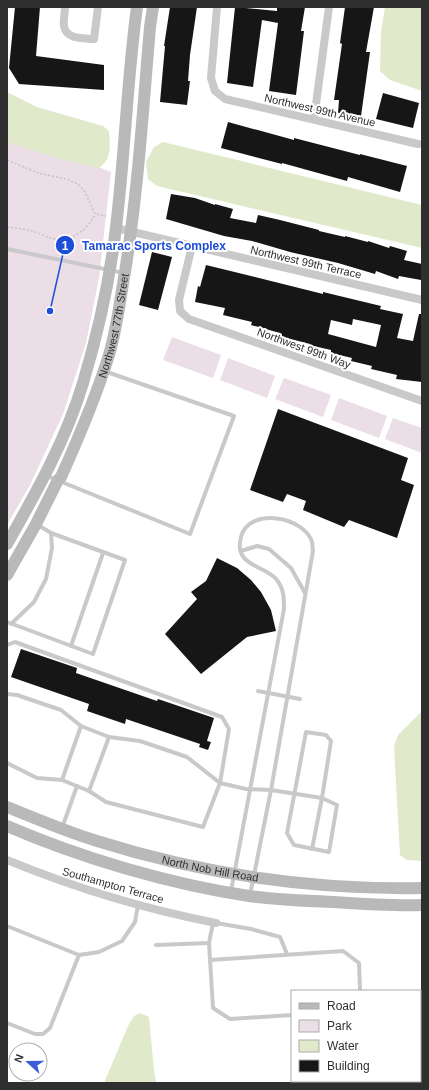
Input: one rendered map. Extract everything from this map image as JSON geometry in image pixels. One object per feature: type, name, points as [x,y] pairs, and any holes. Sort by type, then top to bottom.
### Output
[{"type":"street","points":[[65,7],[64,27],[68,33],[73,37],[94,39],[98,7]]},
{"type":"street","name":"Northwest 77th Street","points":[[7,544],[48,470],[68,425],[82,385],[100,313],[116,228],[137,7]]},
{"type":"street","name":"Northwest 77th Street","points":[[7,575],[61,477],[82,431],[104,370],[119,310],[132,231],[153,7]]},
{"type":"street","name":"Northwest 99th Avenue","points":[[217,7],[211,78],[215,90],[225,98],[420,145]]},
{"type":"street","points":[[314,119],[329,7]]},
{"type":"street","name":"Northwest 99th Terrace","points":[[116,228],[422,300]]},
{"type":"street","name":"Northwest 99th Way","points":[[192,246],[179,300],[180,311],[189,319],[422,401]]},
{"type":"street","name":"North Nob Hill Road","points":[[7,807],[61,829],[96,841],[139,854],[204,869],[254,877],[338,886],[400,889],[422,888]]},
{"type":"street","name":"North Nob Hill Road","points":[[7,826],[70,851],[136,871],[231,893],[276,899],[399,906],[422,905]]},
{"type":"street","name":"Southampton Terrace","points":[[7,860],[74,886],[139,905],[215,923]]},
{"type":"lane","points":[[7,249],[124,274]]},
{"type":"lane","points":[[45,475],[182,529],[190,534],[234,416],[104,370]]},
{"type":"lane","points":[[231,893],[282,625],[284,598],[282,589],[276,579],[269,573],[250,564],[244,557],[241,551],[241,538],[245,528],[255,520],[278,518],[290,521],[300,527],[312,541],[313,551],[271,790],[250,896]]},
{"type":"lane","points":[[36,524],[51,533],[125,560],[93,654],[9,623],[34,602],[46,579],[52,548],[51,533]]},
{"type":"lane","points":[[241,551],[257,546],[269,550],[291,568],[306,593]]},
{"type":"lane","points":[[71,646],[103,553]]},
{"type":"lane","points":[[7,645],[15,642],[222,717],[229,728],[220,783],[203,827],[106,802],[89,791],[62,780],[37,778],[7,763]]},
{"type":"lane","points":[[258,691],[300,699]]},
{"type":"lane","points":[[7,694],[17,695],[61,710],[81,726],[109,736],[140,741],[187,757],[220,783],[251,789],[271,790],[294,794],[322,798],[337,805],[329,852],[312,849],[294,845],[287,833],[294,794],[306,732],[326,735],[332,741],[322,798],[312,849]]},
{"type":"lane","points":[[62,780],[81,726]]},
{"type":"lane","points":[[89,791],[109,736]]},
{"type":"lane","points":[[61,829],[77,786]]},
{"type":"lane","points":[[7,926],[79,955],[99,952],[122,941],[134,922],[139,905]]},
{"type":"lane","points":[[287,954],[280,937],[251,929],[215,923],[209,942],[213,1008],[230,1019],[291,1015]]},
{"type":"lane","points":[[156,945],[209,942]]},
{"type":"lane","points":[[210,960],[343,950],[359,963],[360,990]]},
{"type":"lane","points":[[7,1023],[35,1034],[43,1034],[50,1028],[79,955]]},
{"type":"path","points":[[7,160],[38,173],[66,179],[78,184],[85,192],[95,214],[93,220],[76,236],[64,239],[55,239],[34,231],[7,227]]},
{"type":"path","points":[[95,214],[106,216]]},
{"type":"green space","points":[[7,137],[111,172],[99,278],[86,343],[63,414],[30,485],[7,525]]},
{"type":"green space","points":[[172,337],[221,355],[213,378],[163,360]]},
{"type":"green space","points":[[228,358],[275,376],[267,398],[220,380]]},
{"type":"green space","points":[[284,378],[331,395],[323,417],[275,399]]},
{"type":"green space","points":[[339,398],[387,416],[379,438],[331,420]]},
{"type":"green space","points":[[393,418],[422,428],[422,453],[385,439]]},
{"type":"water","points":[[385,7],[422,7],[422,91],[390,80],[380,71],[381,32]]},
{"type":"water","points":[[7,92],[37,107],[103,126],[109,131],[110,142],[106,161],[99,168],[64,160],[7,142]]},
{"type":"water","points":[[163,142],[422,205],[422,248],[157,186],[148,179],[146,162],[154,147]]},
{"type":"water","points":[[422,711],[422,861],[407,860],[400,855],[394,746],[398,735]]},
{"type":"water","points":[[140,1013],[149,1017],[156,1083],[104,1083],[128,1026],[134,1016]]},
{"type":"building","points":[[15,7],[40,7],[36,56],[104,65],[104,90],[19,84],[9,68]]},
{"type":"building","points":[[170,7],[197,7],[190,55],[188,81],[190,81],[187,105],[160,102],[164,46]]},
{"type":"building","points":[[235,7],[277,11],[277,7],[305,7],[301,31],[304,31],[296,95],[269,91],[278,23],[262,20],[253,87],[227,83]]},
{"type":"building","points":[[345,7],[374,7],[366,52],[370,52],[361,116],[338,113],[339,100],[334,100],[342,44],[340,43]]},
{"type":"building","points":[[383,93],[419,103],[413,128],[376,119]]},
{"type":"building","points":[[228,122],[294,140],[294,138],[407,166],[400,192],[348,177],[347,181],[221,148]]},
{"type":"building","points":[[171,194],[195,198],[233,209],[230,218],[256,223],[258,215],[319,231],[368,241],[389,248],[390,246],[407,251],[404,260],[422,264],[421,280],[399,276],[398,279],[376,271],[375,274],[252,241],[224,236],[166,219]]},
{"type":"building","points":[[152,252],[172,257],[158,310],[139,305]]},
{"type":"building","points":[[206,265],[323,294],[323,292],[381,306],[380,309],[403,314],[397,338],[413,341],[419,314],[422,314],[422,382],[396,379],[397,375],[371,369],[372,366],[351,361],[352,358],[331,353],[331,350],[279,336],[280,333],[251,325],[252,322],[223,315],[225,308],[195,302],[198,286],[200,287]],"holes":[[[353,319],[381,325],[376,347],[328,334],[331,320],[352,325]]]},
{"type":"building","points":[[278,409],[408,458],[401,480],[414,485],[397,538],[349,520],[344,527],[303,510],[306,501],[287,494],[283,502],[250,490]]},
{"type":"building","points":[[217,558],[237,568],[251,580],[261,592],[271,610],[276,631],[247,637],[201,674],[165,634],[197,599],[191,592],[206,581]]},
{"type":"building","points":[[21,649],[77,668],[76,673],[157,701],[158,699],[214,718],[207,741],[211,742],[208,750],[199,747],[200,744],[126,719],[125,724],[87,711],[89,704],[11,677]]},
{"type":"place","name":"Tamarac Sports Complex","points":[[50,311]]}]
